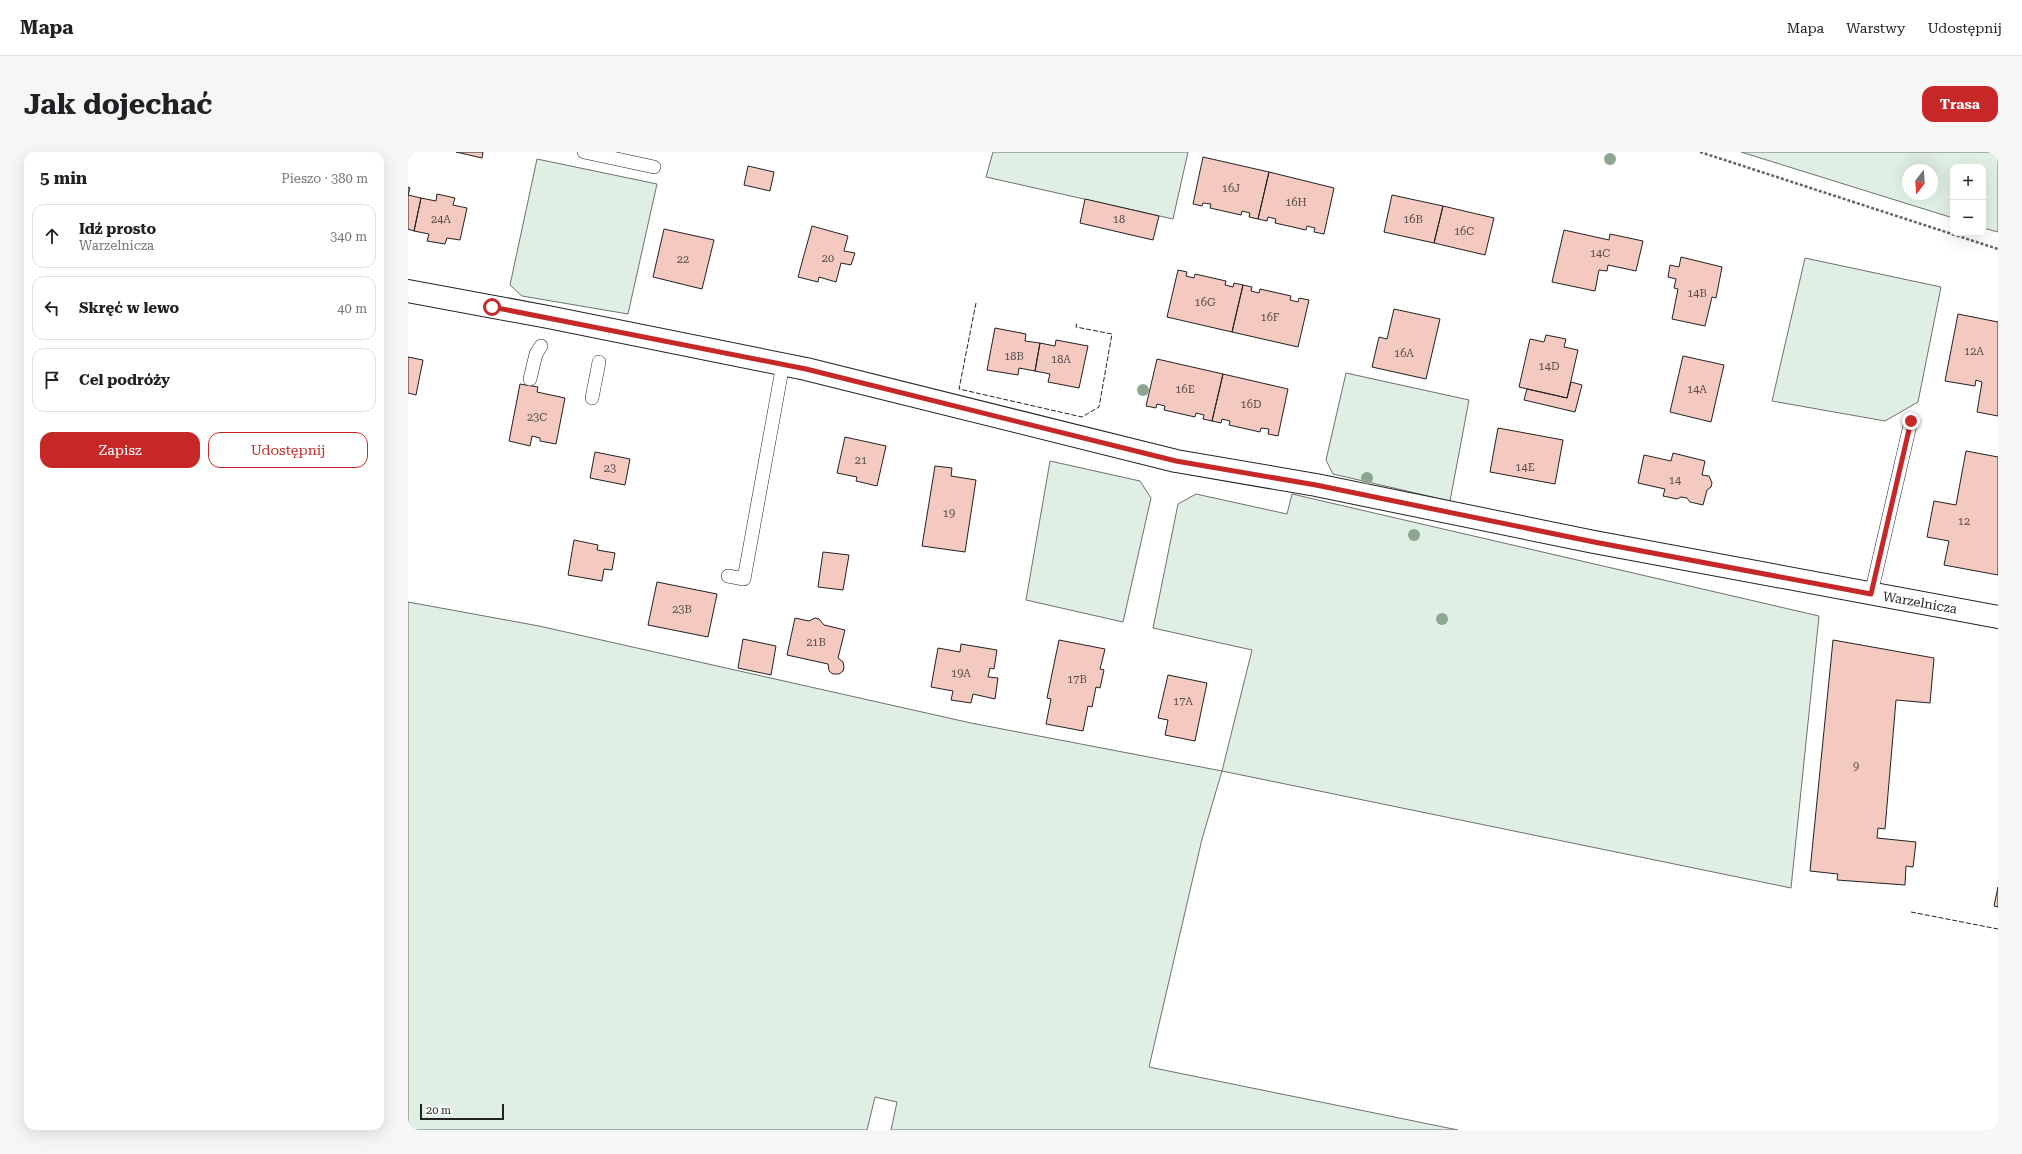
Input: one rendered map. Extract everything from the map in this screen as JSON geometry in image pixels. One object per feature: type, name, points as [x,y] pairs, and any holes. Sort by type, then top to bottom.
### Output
[{"type":"street","name":"Warzelnicza","points":[[408,291],[783,364],[1176,461],[1316,485],[1594,542],[1998,617]]},
{"type":"lane","points":[[584,152],[654,167]]},
{"type":"lane","points":[[530,379],[536,354],[541,346]]},
{"type":"lane","points":[[592,398],[599,362]]},
{"type":"lane","points":[[728,576],[744,579],[783,364]]},
{"type":"lane","points":[[1871,594],[1911,421]]},
{"type":"path","points":[[1700,152],[1998,249]]},
{"type":"green space","points":[[993,152],[1188,152],[1173,219],[986,177]]},
{"type":"green space","points":[[1741,152],[1998,152],[1998,232],[1986,229],[1986,164],[1950,164],[1950,217]]},
{"type":"green space","points":[[537,159],[657,184],[628,314],[522,296],[510,285]]},
{"type":"green space","points":[[1805,258],[1941,287],[1918,402],[1885,421],[1772,401]]},
{"type":"green space","points":[[1346,373],[1469,400],[1450,501],[1333,474],[1326,460]]},
{"type":"green space","points":[[1050,461],[1140,481],[1151,498],[1123,622],[1026,600]]},
{"type":"green space","points":[[1196,494],[1287,514],[1292,494],[1819,616],[1791,888],[1222,771],[1252,650],[1153,628],[1178,504]]},
{"type":"green space","points":[[408,602],[539,626],[971,723],[1222,771],[1202,839],[1149,1067],[1458,1130],[891,1130],[897,1102],[875,1097],[867,1130],[408,1130]]},
{"type":"building","points":[[456,152],[483,152],[482,158]]},
{"type":"building","points":[[1203,157],[1269,172],[1258,219],[1249,217],[1250,213],[1242,211],[1241,215],[1210,208],[1211,204],[1203,203],[1202,206],[1193,204]]},
{"type":"building","points":[[748,166],[774,172],[770,191],[744,185]]},
{"type":"building","points":[[1269,172],[1334,188],[1324,234],[1314,232],[1315,228],[1307,226],[1306,230],[1275,223],[1276,219],[1268,217],[1267,221],[1258,219]]},
{"type":"building","points":[[437,194],[455,198],[453,205],[467,208],[460,240],[447,238],[445,244],[427,241],[429,234],[414,231],[421,198],[436,201]]},
{"type":"building","points":[[408,195],[421,198],[414,231],[408,229]]},
{"type":"building","points":[[1392,195],[1443,206],[1434,243],[1384,232]]},
{"type":"building","points":[[1085,199],[1159,216],[1153,240],[1080,223]]},
{"type":"building","points":[[1443,206],[1494,218],[1485,255],[1434,243]]},
{"type":"building","points":[[812,226],[848,236],[844,251],[855,253],[851,265],[841,263],[836,282],[819,277],[818,282],[798,277]]},
{"type":"building","points":[[664,229],[714,240],[702,289],[653,277]]},
{"type":"building","points":[[1564,230],[1609,240],[1610,234],[1643,241],[1636,271],[1608,265],[1607,271],[1599,270],[1595,291],[1552,282]]},
{"type":"building","points":[[1681,257],[1722,267],[1716,298],[1712,297],[1705,326],[1672,319],[1678,289],[1674,288],[1676,279],[1668,277],[1670,265],[1679,267]]},
{"type":"building","points":[[1178,270],[1187,272],[1186,276],[1194,278],[1195,274],[1226,281],[1225,285],[1233,287],[1234,283],[1243,285],[1232,332],[1167,317]]},
{"type":"building","points":[[1243,285],[1252,287],[1251,291],[1259,293],[1260,289],[1291,296],[1290,300],[1298,302],[1299,298],[1309,300],[1298,347],[1232,332]]},
{"type":"building","points":[[1394,309],[1440,319],[1426,379],[1372,367],[1379,337],[1387,339]]},
{"type":"building","points":[[1958,314],[1998,322],[1998,416],[1977,412],[1982,382],[1976,380],[1975,386],[1945,381]]},
{"type":"building","points":[[995,328],[1026,334],[1025,341],[1040,343],[1035,371],[1019,368],[1018,375],[987,370]]},
{"type":"building","points":[[1546,335],[1566,339],[1564,347],[1578,350],[1567,398],[1519,387],[1530,339],[1544,342]]},
{"type":"building","points":[[1056,340],[1088,346],[1079,388],[1048,382],[1050,374],[1035,371],[1040,343],[1055,346]]},
{"type":"building","points":[[1683,356],[1724,365],[1711,422],[1670,412]]},
{"type":"building","points":[[408,357],[423,360],[416,395],[408,393]]},
{"type":"building","points":[[1157,359],[1223,374],[1212,421],[1203,419],[1204,415],[1196,413],[1195,417],[1164,410],[1165,406],[1157,404],[1156,408],[1146,406]]},
{"type":"building","points":[[1223,374],[1288,389],[1278,436],[1268,434],[1269,429],[1261,428],[1260,432],[1229,425],[1230,421],[1222,419],[1221,423],[1212,421]]},
{"type":"building","points":[[1571,382],[1582,385],[1575,412],[1524,400],[1527,389],[1567,398]]},
{"type":"building","points":[[520,384],[538,387],[537,392],[565,398],[556,444],[540,441],[540,438],[532,436],[530,446],[509,441]]},
{"type":"building","points":[[1498,428],[1563,440],[1555,484],[1490,472]]},
{"type":"building","points":[[845,437],[886,446],[877,486],[856,481],[857,477],[837,473]]},
{"type":"building","points":[[1966,451],[1998,457],[1998,575],[1944,565],[1949,541],[1927,537],[1934,501],[1956,505]]},
{"type":"building","points":[[595,452],[630,459],[625,485],[590,478]]},
{"type":"building","points":[[1673,453],[1705,461],[1702,475],[1709,476],[1712,483],[1711,487],[1707,490],[1703,505],[1690,502],[1687,498],[1681,497],[1677,499],[1663,496],[1665,489],[1638,483],[1644,455],[1671,461]]},
{"type":"building","points":[[935,466],[952,468],[951,476],[976,480],[965,552],[922,546]]},
{"type":"building","points":[[574,540],[598,545],[597,550],[615,553],[612,570],[604,569],[602,581],[568,575]]},
{"type":"building","points":[[823,552],[849,555],[843,590],[818,587]]},
{"type":"building","points":[[657,582],[717,594],[708,637],[648,625]]},
{"type":"building","points":[[795,618],[809,621],[815,618],[819,619],[824,625],[845,630],[838,658],[843,662],[843,671],[839,674],[833,674],[829,671],[828,664],[787,655]]},
{"type":"building","points":[[743,639],[776,646],[771,675],[738,668]]},
{"type":"building","points":[[1059,640],[1105,649],[1100,669],[1104,670],[1100,688],[1096,687],[1092,707],[1088,706],[1083,731],[1046,724],[1051,699],[1047,698]]},
{"type":"building","points":[[1833,640],[1934,658],[1930,703],[1896,700],[1885,829],[1878,828],[1877,838],[1916,842],[1913,867],[1906,866],[1905,885],[1837,880],[1838,874],[1810,871]]},
{"type":"building","points":[[961,644],[997,650],[994,669],[990,668],[988,677],[998,678],[995,699],[973,694],[971,703],[951,700],[953,691],[931,687],[938,648],[960,652]]},
{"type":"building","points":[[1168,675],[1207,683],[1195,741],[1165,735],[1168,720],[1158,718]]},
{"type":"building","points":[[1998,887],[1998,907],[1994,906]]},
{"type":"fence","points":[[976,303],[959,389],[1082,417],[1099,407],[1112,334],[1076,327],[1077,322]]},
{"type":"fence","points":[[1911,912],[1998,929]]},
{"type":"route","points":[[492,307],[806,369],[1176,461],[1316,485],[1594,542],[1871,594],[1911,421]]}]
